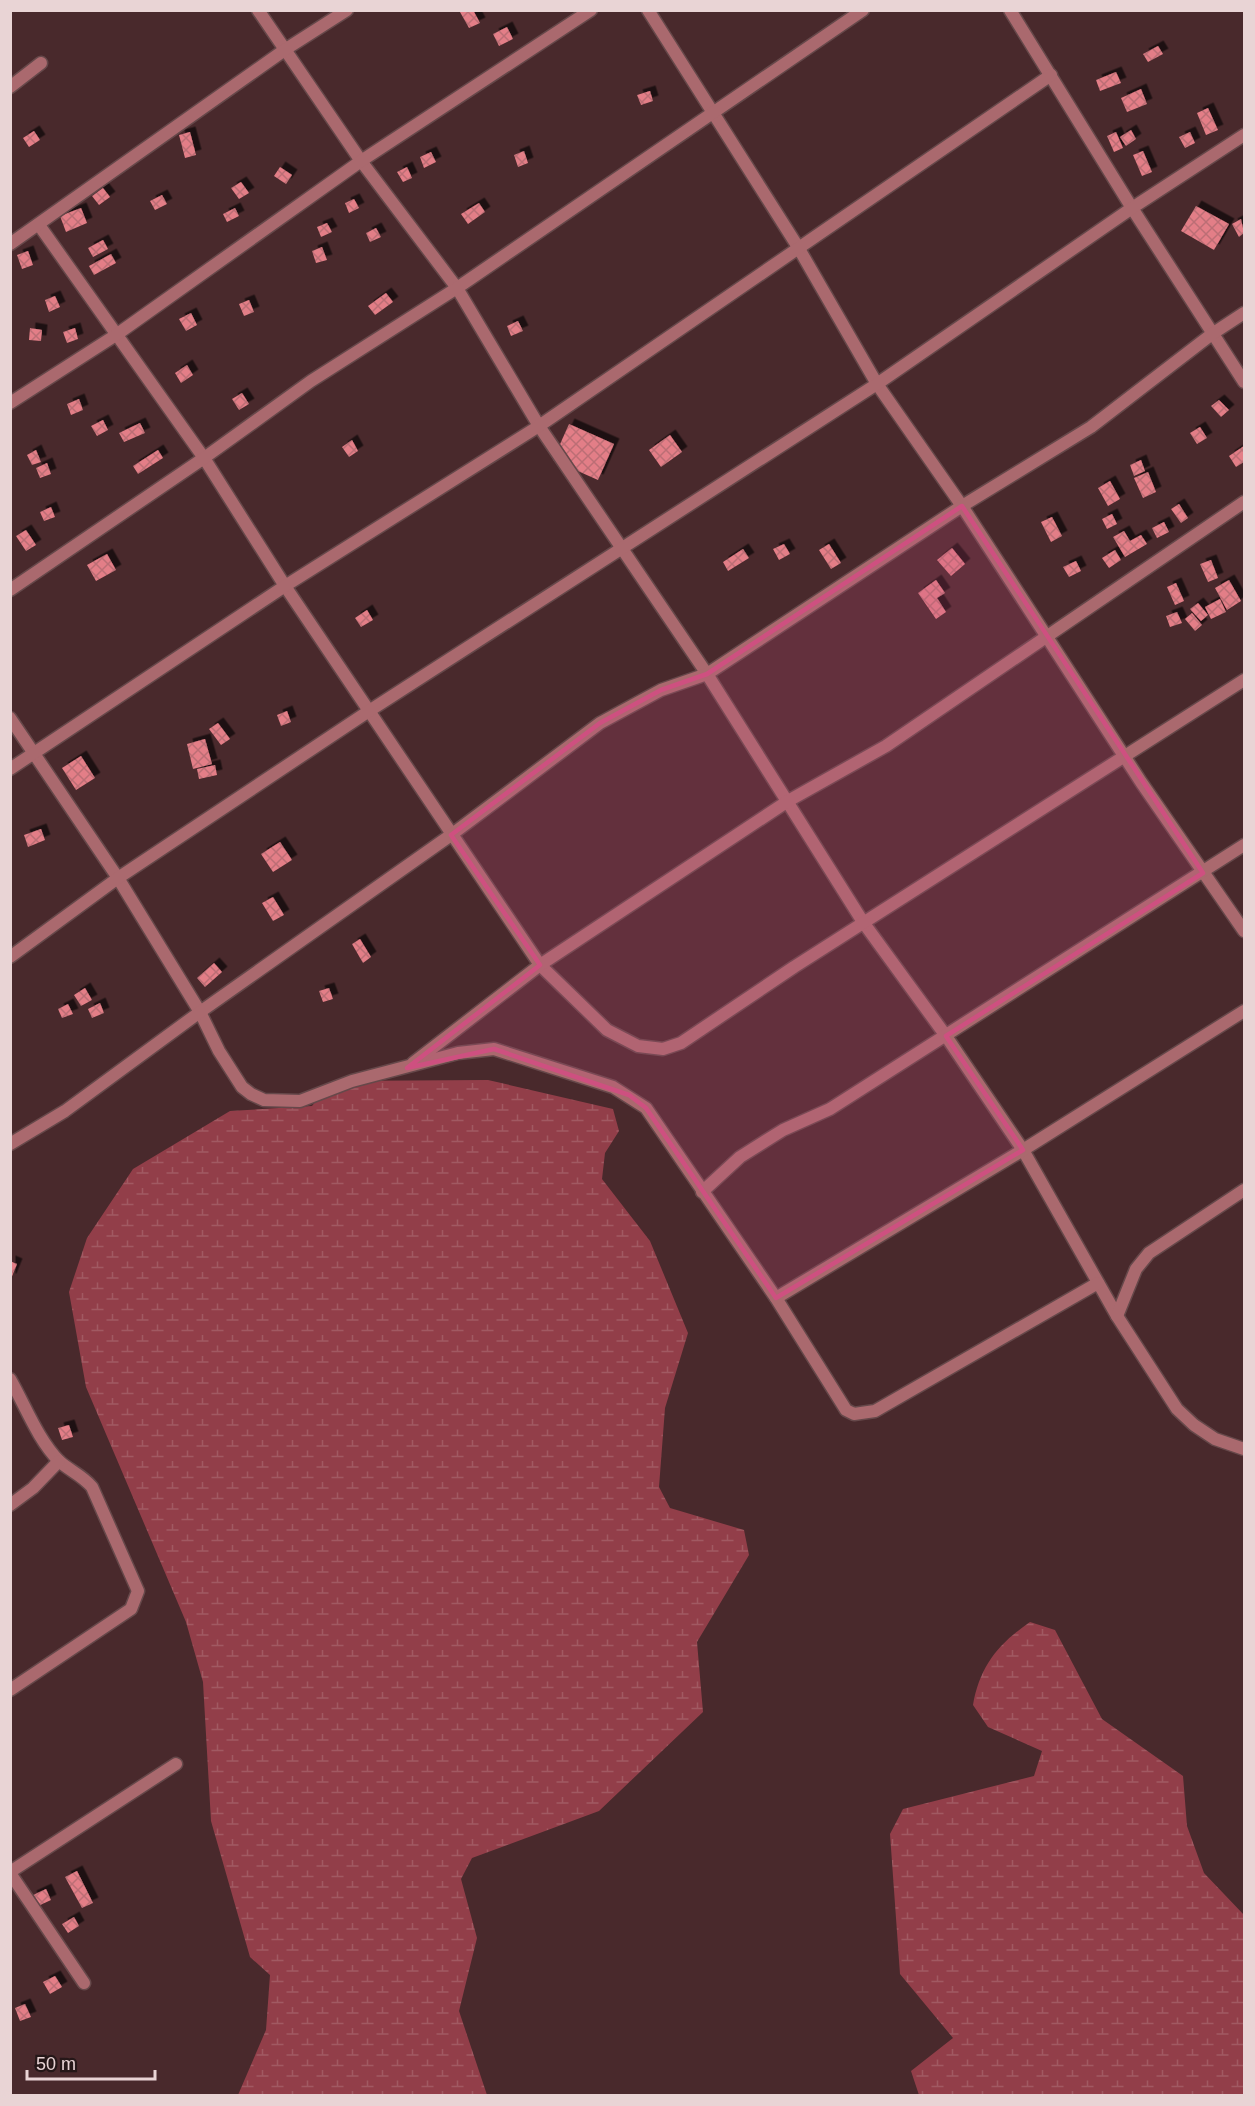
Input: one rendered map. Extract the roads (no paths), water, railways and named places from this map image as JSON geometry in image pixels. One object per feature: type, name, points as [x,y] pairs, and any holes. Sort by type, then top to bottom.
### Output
[{"type":"street","points":[[258,10],[361,161],[457,288],[539,426],[707,674],[863,922],[905,984],[946,1036],[1023,1150],[1117,1316],[1177,1409],[1194,1425],[1215,1439],[1245,1449]]},
{"type":"street","points":[[10,244],[286,49],[347,10]]},
{"type":"street","points":[[10,403],[116,335],[361,161],[591,10]]},
{"type":"street","points":[[648,10],[798,247],[878,384],[962,506],[1203,873],[1245,931]]},
{"type":"street","points":[[10,590],[204,458],[311,381],[457,288],[863,10]]},
{"type":"street","points":[[1010,10],[1132,208],[1245,382]]},
{"type":"street","points":[[10,87],[41,63]]},
{"type":"street","points":[[10,769],[285,586],[539,426],[1051,75]]},
{"type":"street","points":[[10,957],[118,878],[620,547],[878,384],[1132,208],[1245,135]]},
{"type":"street","points":[[39,225],[204,458],[285,586],[540,964],[607,1030],[638,1046],[663,1048],[681,1043],[863,922],[1245,680]]},
{"type":"street","points":[[10,1144],[65,1111],[200,1012],[451,835],[600,723],[661,690],[707,674],[962,506],[1090,427],[1212,334],[1245,313]]},
{"type":"street","points":[[407,1068],[540,964],[788,801],[886,746],[1245,502]]},
{"type":"street","points":[[10,718],[118,878],[200,1012],[219,1051],[242,1087],[264,1101],[300,1101],[352,1081],[475,1050],[494,1049],[613,1087],[646,1108],[776,1299],[840,1403],[854,1414],[875,1411],[1098,1283]]},
{"type":"street","points":[[702,1192],[749,1152],[783,1130],[830,1109],[1245,846]]},
{"type":"street","points":[[776,1299],[1023,1150],[1245,1011]]},
{"type":"street","points":[[1117,1316],[1136,1269],[1149,1253],[1245,1190]]},
{"type":"street","points":[[10,1379],[59,1461],[81,1474],[92,1487],[138,1591],[131,1609],[10,1690]]},
{"type":"street","points":[[10,1504],[33,1488],[59,1461]]},
{"type":"street","points":[[84,1983],[10,1873],[176,1764]]}]
